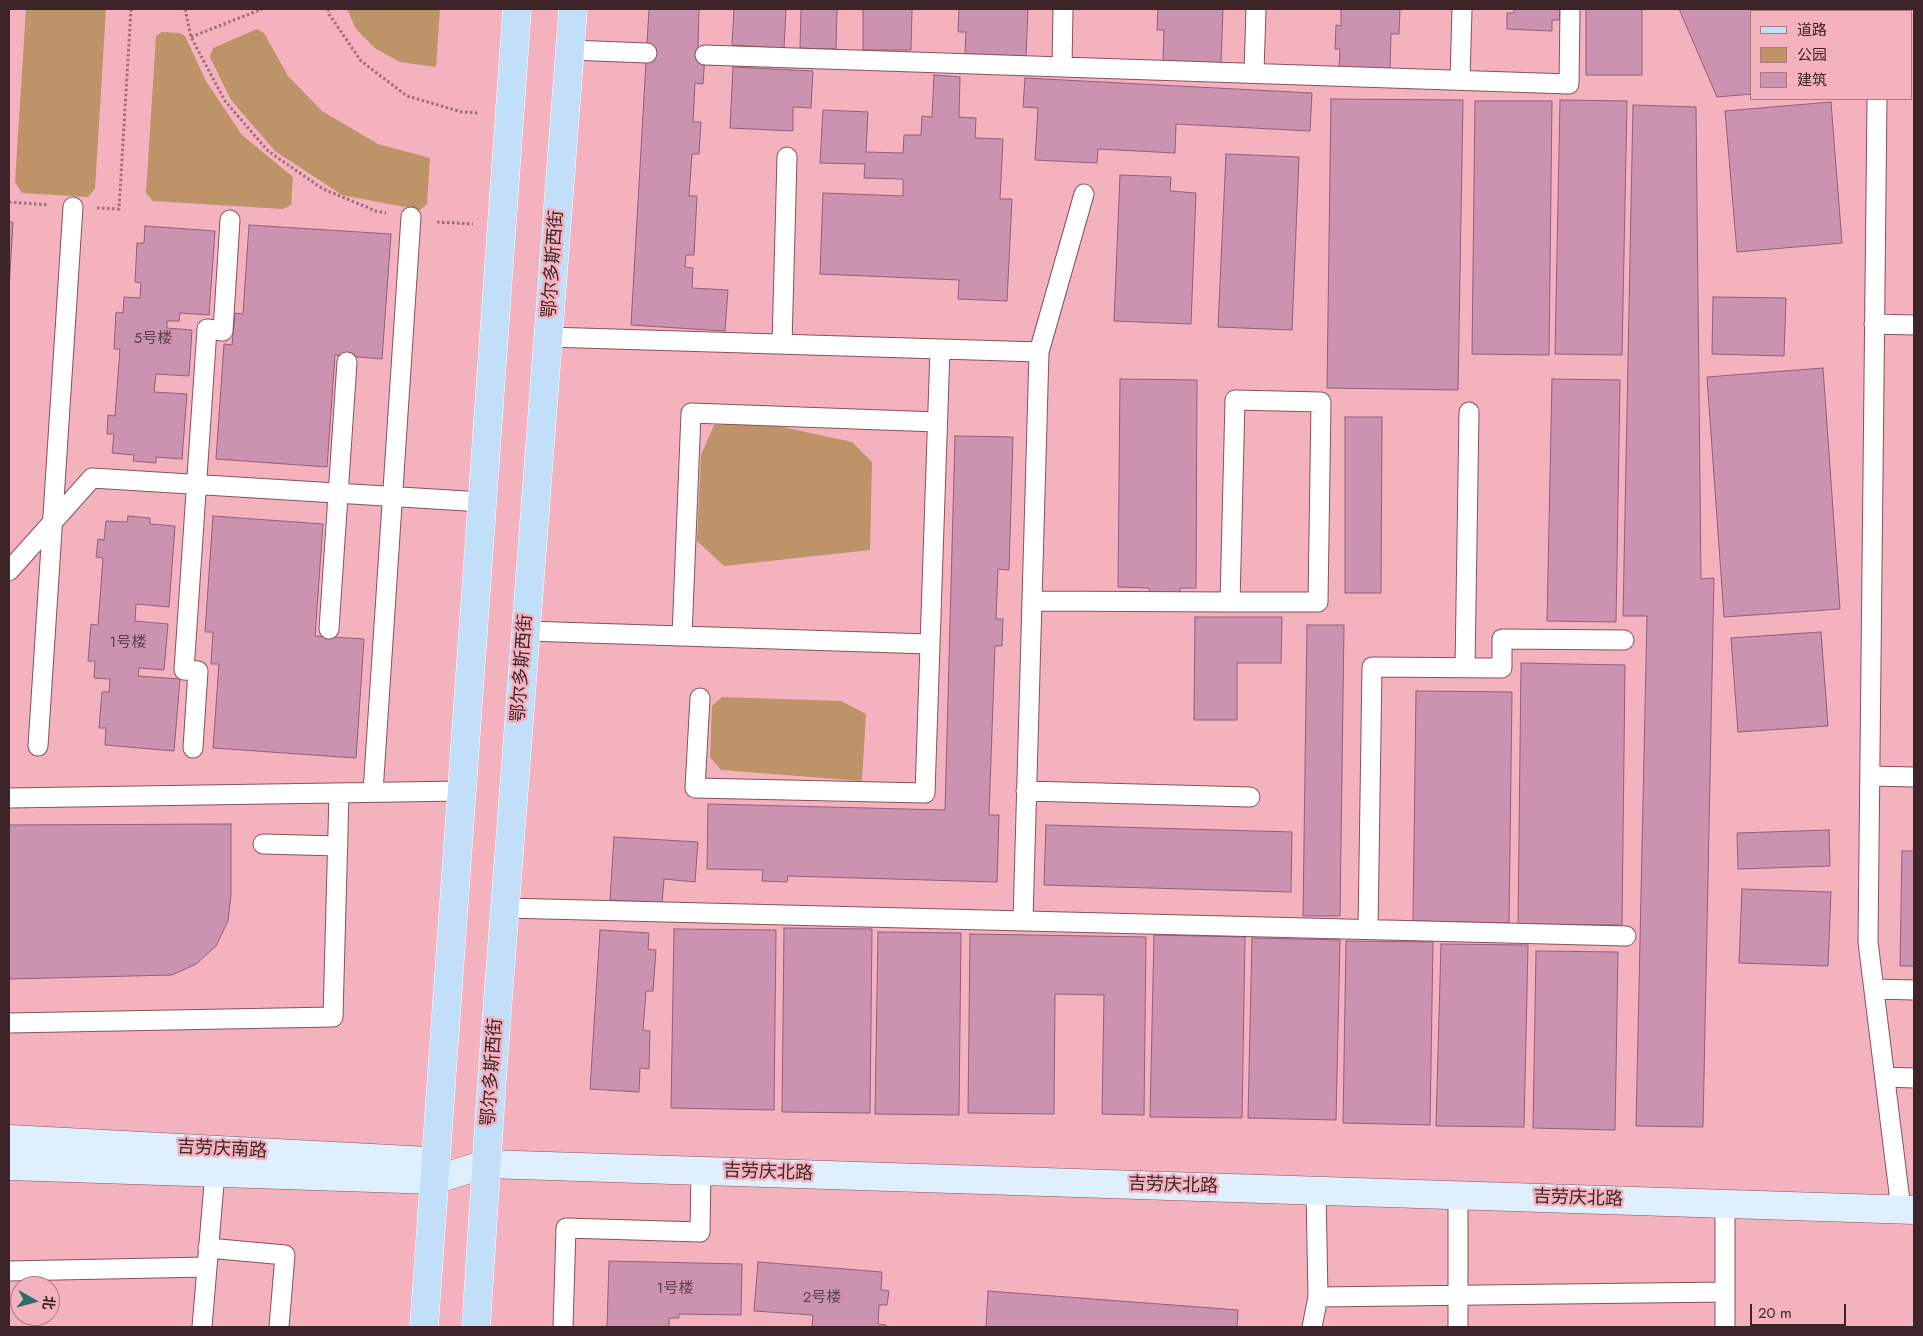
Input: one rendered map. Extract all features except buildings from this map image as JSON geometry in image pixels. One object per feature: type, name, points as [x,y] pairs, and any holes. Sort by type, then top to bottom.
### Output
[{"type":"main road","points":[[424,1327],[517,9]]},
{"type":"main road","name":"鄂尔多斯西街","points":[[476,1327],[486,1164],[573,9]]},
{"type":"main road","name":"吉劳庆南路","points":[[9,1139],[435,1171]]},
{"type":"main road","name":"吉劳庆北路","points":[[435,1171],[486,1164],[1908,1210]]},
{"type":"main road","name":"吉劳庆南路","points":[[9,1166],[216,1172],[435,1171]]},
{"type":"lane","points":[[1062,67],[1063,9]]},
{"type":"lane","points":[[1254,73],[1256,9]]},
{"type":"lane","points":[[1460,80],[1462,9]]},
{"type":"lane","points":[[705,55],[1569,84],[1570,9]]},
{"type":"lane","points":[[570,50],[647,53]]},
{"type":"lane","points":[[1877,100],[1868,942],[1885,1077],[1908,1210]]},
{"type":"lane","points":[[782,344],[787,157]]},
{"type":"lane","points":[[1023,920],[1039,352],[1084,194]]},
{"type":"lane","points":[[38,746],[73,206]]},
{"type":"lane","points":[[373,792],[411,217]]},
{"type":"lane","points":[[193,748],[198,671],[184,670],[196,485],[207,329],[223,330],[230,220]]},
{"type":"lane","points":[[1874,324],[1914,325]]},
{"type":"lane","points":[[548,337],[1039,352]]},
{"type":"lane","points":[[700,698],[695,788],[925,793],[940,349]]},
{"type":"lane","points":[[329,629],[347,362]]},
{"type":"lane","points":[[1032,601],[1230,602],[1318,602],[1321,402],[1235,400],[1230,602]]},
{"type":"lane","points":[[1465,667],[1470,412]]},
{"type":"lane","points":[[682,636],[691,413],[937,422]]},
{"type":"lane","points":[[9,571],[92,478],[482,502]]},
{"type":"lane","points":[[526,632],[929,644]]},
{"type":"lane","points":[[1368,929],[1372,666],[1502,668],[1502,639],[1624,640]]},
{"type":"lane","points":[[1870,776],[1914,778]]},
{"type":"lane","points":[[9,798],[462,791]]},
{"type":"lane","points":[[1026,791],[1250,797]]},
{"type":"lane","points":[[9,1024],[333,1017],[339,793]]},
{"type":"lane","points":[[263,844],[338,846]]},
{"type":"lane","points":[[505,908],[1626,936]]},
{"type":"lane","points":[[1874,989],[1914,990]]},
{"type":"lane","points":[[1885,1077],[1914,1078]]},
{"type":"lane","points":[[563,1327],[566,1228],[700,1232],[702,1171]]},
{"type":"lane","points":[[202,1327],[216,1172]]},
{"type":"lane","points":[[1312,1327],[1318,1297],[1316,1190]]},
{"type":"lane","points":[[1458,1195],[1458,1327]]},
{"type":"lane","points":[[1725,1203],[1725,1327]]},
{"type":"lane","points":[[208,1248],[285,1255],[279,1327]]},
{"type":"lane","points":[[9,1271],[207,1267]]},
{"type":"lane","points":[[1318,1297],[1725,1292]]},
{"type":"path","points":[[9,202],[118,209],[132,9]]},
{"type":"path","points":[[185,9],[191,37],[225,101],[268,151],[323,189],[376,211],[432,222],[502,226]]},
{"type":"path","points":[[191,37],[262,9]]},
{"type":"path","points":[[328,9],[329,14],[361,62],[407,96],[462,112],[510,115]]},
{"type":"green space","points":[[26,9],[106,9],[95,189],[88,197],[22,193],[15,182]]},
{"type":"green space","points":[[347,9],[440,9],[436,67],[400,62],[376,49],[356,29]]},
{"type":"green space","points":[[257,29],[264,33],[288,76],[322,111],[378,144],[430,158],[427,204],[420,210],[342,195],[275,151],[231,100],[210,57],[213,48]]},
{"type":"green space","points":[[162,32],[180,33],[185,36],[206,81],[242,135],[293,177],[291,205],[283,209],[153,201],[146,193],[156,36]]},
{"type":"green space","points":[[759,422],[852,442],[872,462],[870,550],[724,566],[697,541],[701,455],[714,425]]},
{"type":"green space","points":[[722,697],[841,701],[866,714],[862,781],[721,770],[710,757],[712,706]]}]
